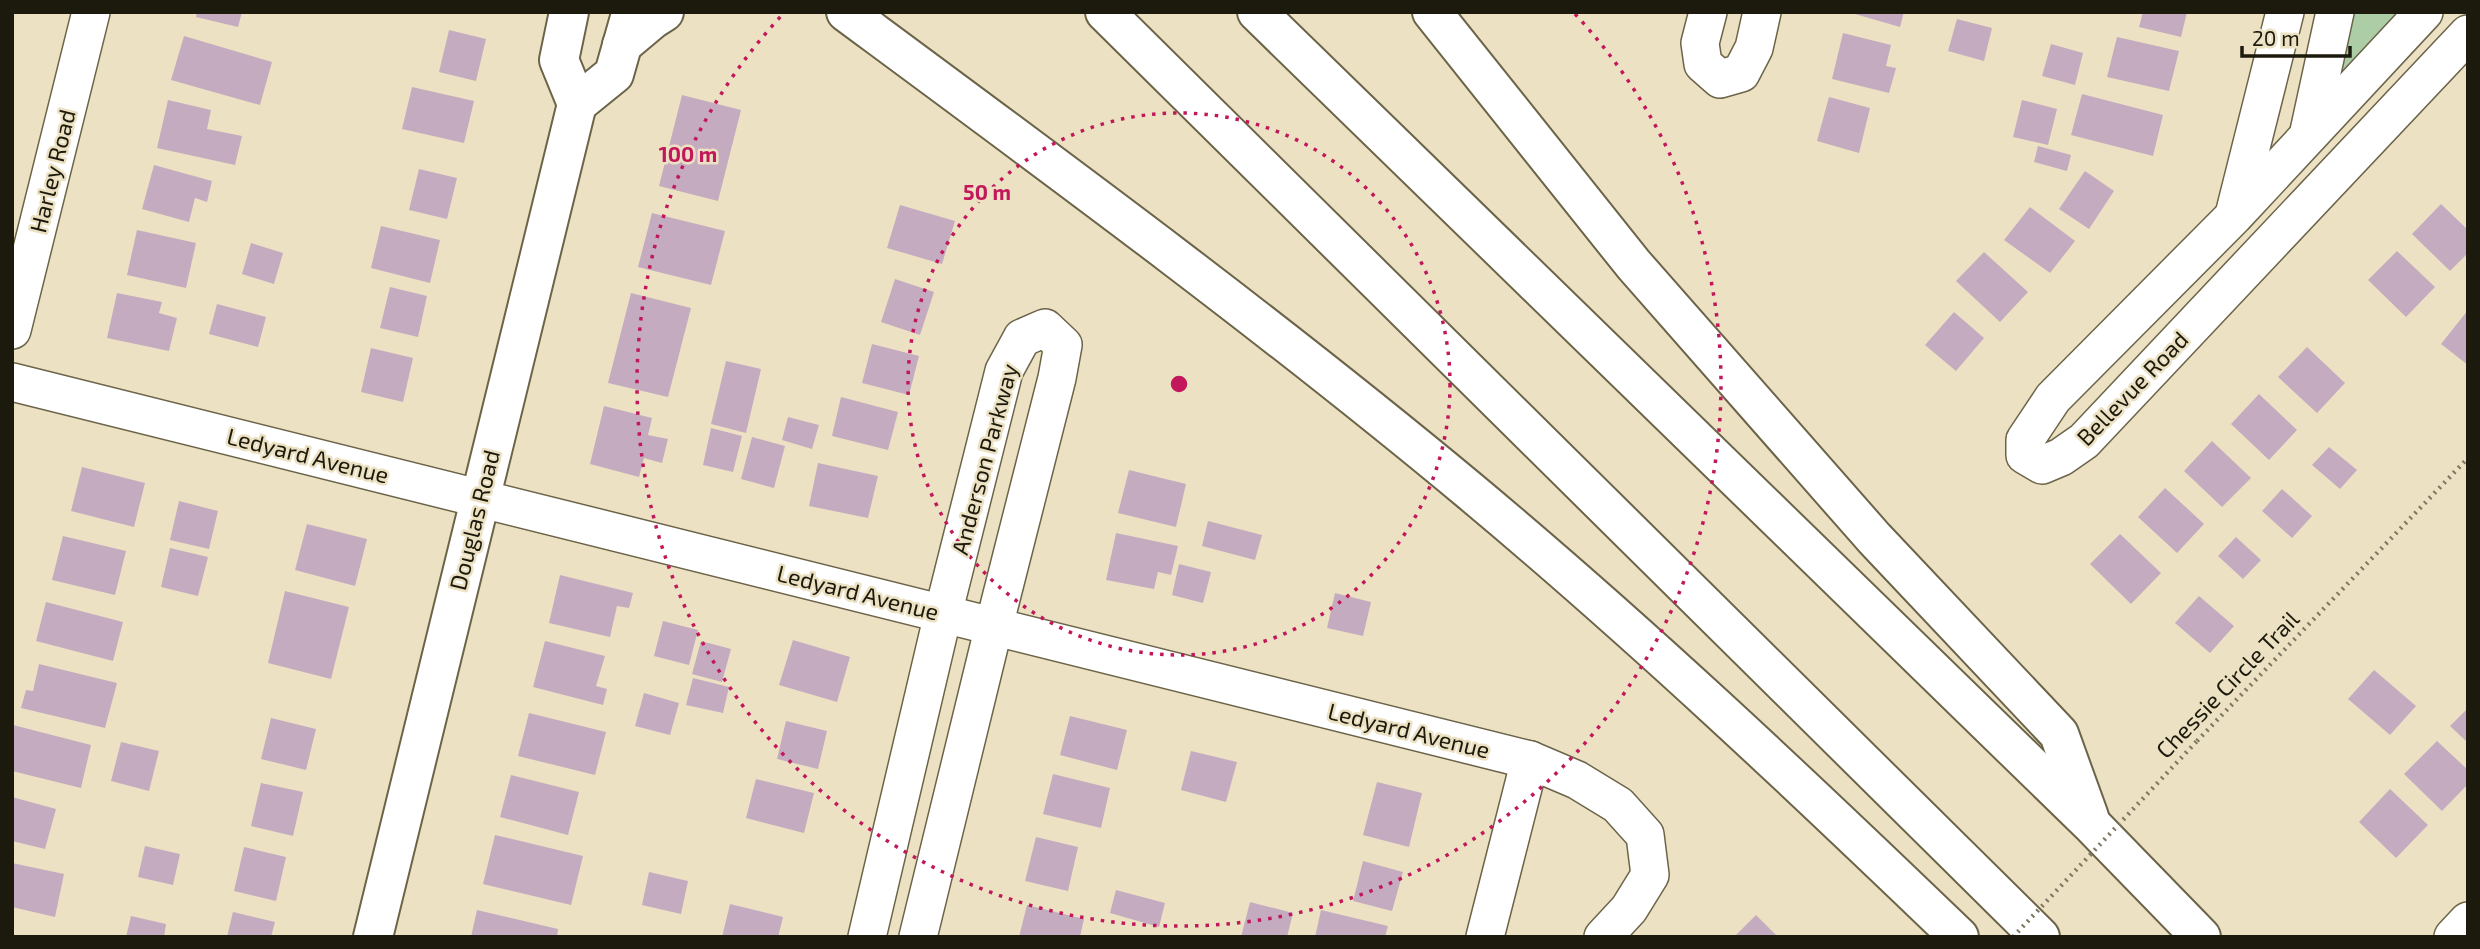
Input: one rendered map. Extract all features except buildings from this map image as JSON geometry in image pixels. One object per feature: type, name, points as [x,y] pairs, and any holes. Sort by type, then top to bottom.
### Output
[{"type":"main road","points":[[569,12],[559,60],[577,104],[614,74],[627,29],[664,12]]},
{"type":"main road","points":[[846,12],[1184,262],[1469,490],[1625,624],[1959,937]]},
{"type":"main road","points":[[1105,12],[2040,937]]},
{"type":"main road","points":[[1256,12],[2092,826],[2201,937]]},
{"type":"main road","points":[[1432,12],[1634,265],[1874,538],[2059,734],[2092,826]]},
{"type":"main road","name":"Douglas Road","points":[[373,937],[577,104]]},
{"type":"street","name":"Harley Road","points":[[12,330],[91,12]]},
{"type":"street","points":[[1708,12],[1700,43],[1703,64],[1720,79],[1741,73],[1754,48],[1762,12]]},
{"type":"street","points":[[2266,247],[2234,216],[2285,12]]},
{"type":"street","points":[[2335,12],[2308,137],[2342,167]]},
{"type":"street","name":"Bellevue Road","points":[[2424,12],[2234,216],[2053,398],[2025,440],[2025,455],[2042,465],[2061,457],[2084,441],[2468,34]]},
{"type":"street","name":"Anderson Parkway","points":[[867,937],[943,614],[1004,371],[1022,338],[1045,328],[1063,345],[1057,378],[918,937]]},
{"type":"street","name":"Ledyard Avenue","points":[[12,382],[1530,760],[1577,780],[1618,805],[1645,835],[1650,875],[1629,909],[1603,937]]},
{"type":"street","points":[[1485,937],[1530,760]]},
{"type":"street","points":[[2453,937],[2468,922]]},
{"type":"path","name":"Chessie Circle Trail","points":[[2013,937],[2468,458]]},
{"type":"green space","points":[[2343,12],[2407,12],[2356,66],[2343,72],[2337,61]]}]
